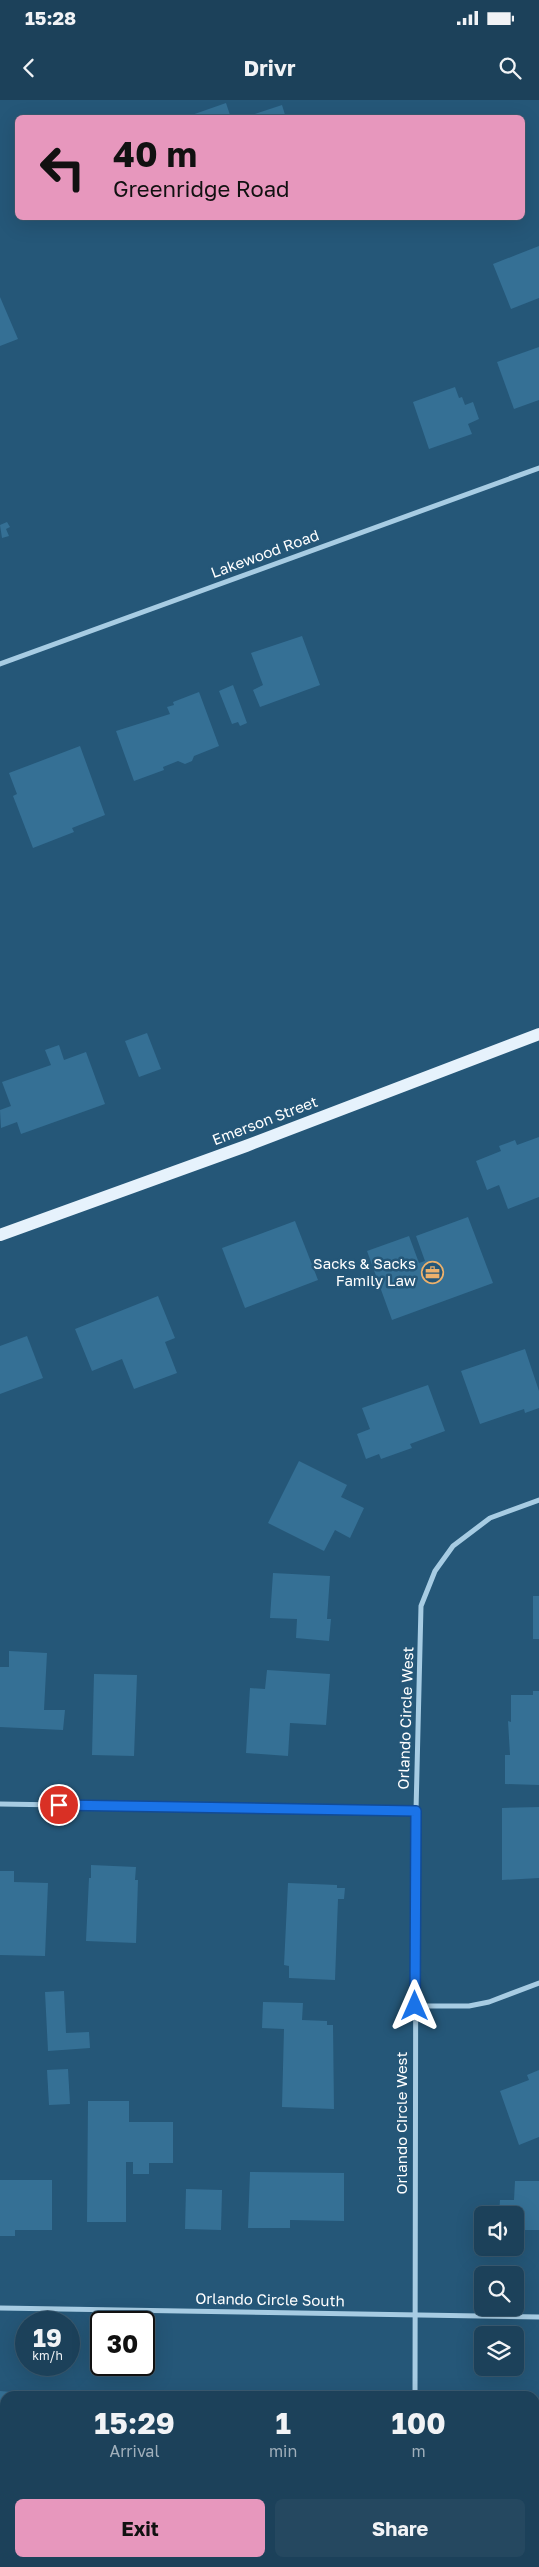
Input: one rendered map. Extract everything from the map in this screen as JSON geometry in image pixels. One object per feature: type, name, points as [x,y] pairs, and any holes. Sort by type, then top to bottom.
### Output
[{"type":"main road","name":"Emerson Street","points":[[0,1235],[246,1146],[539,1034]]},
{"type":"street","name":"Lakewood Road","points":[[0,664],[539,468]]},
{"type":"street","name":"Orlando Circle West","points":[[415,2391],[416,1811],[421,1606],[435,1571],[453,1546],[490,1518],[539,1500]]},
{"type":"street","points":[[0,1804],[416,1811]]},
{"type":"street","points":[[415,2006],[469,2006],[489,2002],[539,1983]]},
{"type":"street","name":"Orlando Circle South","points":[[0,2308],[539,2317]]},
{"type":"building","points":[[226,103],[230,115],[192,115]]},
{"type":"building","points":[[282,105],[285,115],[252,115]]},
{"type":"building","points":[[539,246],[539,298],[511,309],[493,264]]},
{"type":"building","points":[[0,297],[18,339],[0,346]]},
{"type":"building","points":[[539,347],[539,400],[514,409],[497,362]]},
{"type":"building","points":[[455,387],[459,398],[462,397],[465,405],[473,402],[479,419],[468,424],[472,434],[429,449],[413,402]]},
{"type":"building","points":[[7,522],[10,527],[6,529],[9,536],[2,538],[0,525]]},
{"type":"building","points":[[302,636],[320,685],[260,707],[253,690],[263,685],[251,653]]},
{"type":"building","points":[[233,685],[247,723],[240,726],[238,722],[232,724],[219,691]]},
{"type":"building","points":[[199,692],[219,746],[194,756],[192,761],[185,764],[178,761],[163,767],[164,770],[134,781],[116,731],[170,714],[167,707],[174,705],[173,702]]},
{"type":"building","points":[[80,746],[105,815],[72,828],[74,832],[33,848],[13,796],[17,794],[9,773]]},
{"type":"building","points":[[147,1033],[161,1069],[139,1077],[125,1041]]},
{"type":"building","points":[[59,1045],[64,1060],[86,1052],[105,1104],[21,1134],[17,1122],[1,1128],[0,1110],[11,1106],[2,1082],[51,1065],[45,1050]]},
{"type":"building","points":[[539,1137],[539,1197],[508,1209],[499,1185],[487,1190],[476,1161],[501,1151],[499,1146],[515,1140],[517,1145]]},
{"type":"building","name":"Sacks & Sacks Family Law","points":[[468,1217],[493,1283],[392,1320],[367,1251],[409,1236],[419,1263],[425,1261],[416,1236]]},
{"type":"building","points":[[295,1221],[318,1280],[245,1308],[222,1248]]},
{"type":"building","points":[[158,1296],[175,1338],[165,1342],[177,1373],[134,1389],[122,1359],[92,1371],[75,1329]]},
{"type":"building","points":[[27,1336],[43,1378],[0,1394],[0,1346]]},
{"type":"building","points":[[525,1349],[539,1391],[539,1408],[525,1413],[524,1409],[480,1424],[461,1371]]},
{"type":"building","points":[[428,1385],[445,1431],[410,1444],[412,1448],[381,1459],[379,1454],[366,1459],[357,1434],[370,1429],[362,1408]]},
{"type":"building","points":[[299,1461],[347,1485],[341,1497],[364,1508],[350,1538],[335,1530],[324,1551],[268,1523]]},
{"type":"building","points":[[273,1573],[330,1576],[327,1619],[331,1619],[329,1641],[296,1638],[297,1619],[270,1618]]},
{"type":"building","points":[[533,1596],[539,1596],[539,1639],[533,1639]]},
{"type":"building","points":[[9,1651],[47,1653],[44,1710],[65,1710],[63,1730],[0,1727],[0,1667],[9,1667]]},
{"type":"building","points":[[267,1670],[330,1674],[326,1725],[290,1723],[288,1756],[246,1753],[250,1688],[265,1689]]},
{"type":"building","points":[[94,1674],[137,1675],[134,1756],[92,1755]]},
{"type":"building","points":[[533,1691],[539,1691],[539,1785],[505,1784],[505,1755],[510,1755],[508,1721],[511,1722],[511,1695],[533,1695]]},
{"type":"building","points":[[539,1807],[539,1878],[502,1880],[502,1808]]},
{"type":"building","points":[[91,1865],[136,1867],[135,1880],[138,1880],[136,1943],[86,1941]]},
{"type":"building","points":[[0,1871],[14,1871],[14,1882],[48,1883],[45,1956],[0,1955]]},
{"type":"building","points":[[288,1883],[337,1885],[337,1888],[345,1888],[344,1899],[338,1899],[335,1980],[289,1978],[289,1966],[284,1965]]},
{"type":"building","points":[[64,1991],[66,2033],[89,2032],[90,2048],[48,2051],[45,1992]]},
{"type":"building","points":[[263,2002],[303,2003],[302,2020],[327,2021],[327,2025],[333,2025],[334,2109],[282,2107],[284,2029],[262,2028]]},
{"type":"building","points":[[68,2069],[70,2104],[49,2105],[47,2070]]},
{"type":"building","points":[[539,2070],[539,2137],[519,2145],[500,2091],[529,2080],[527,2075]]},
{"type":"building","points":[[88,2101],[129,2101],[129,2122],[173,2122],[173,2163],[149,2163],[149,2174],[133,2174],[133,2162],[126,2162],[126,2222],[87,2222]]},
{"type":"building","points":[[250,2172],[344,2173],[344,2221],[290,2220],[290,2228],[248,2228]]},
{"type":"building","points":[[0,2180],[52,2180],[52,2230],[15,2230],[15,2236],[0,2236]]},
{"type":"building","points":[[515,2181],[539,2181],[539,2230],[524,2230],[524,2206],[500,2206],[500,2200],[514,2200]]},
{"type":"building","points":[[186,2189],[222,2190],[221,2230],[185,2229]]},
{"type":"building","points":[[294,2390],[331,2390],[331,2391]]},
{"type":"place","name":"Sacks & Sacks Family Law","points":[[432,1273]]},
{"type":"route","points":[[59,1805],[416,1811],[415,2006]]}]
